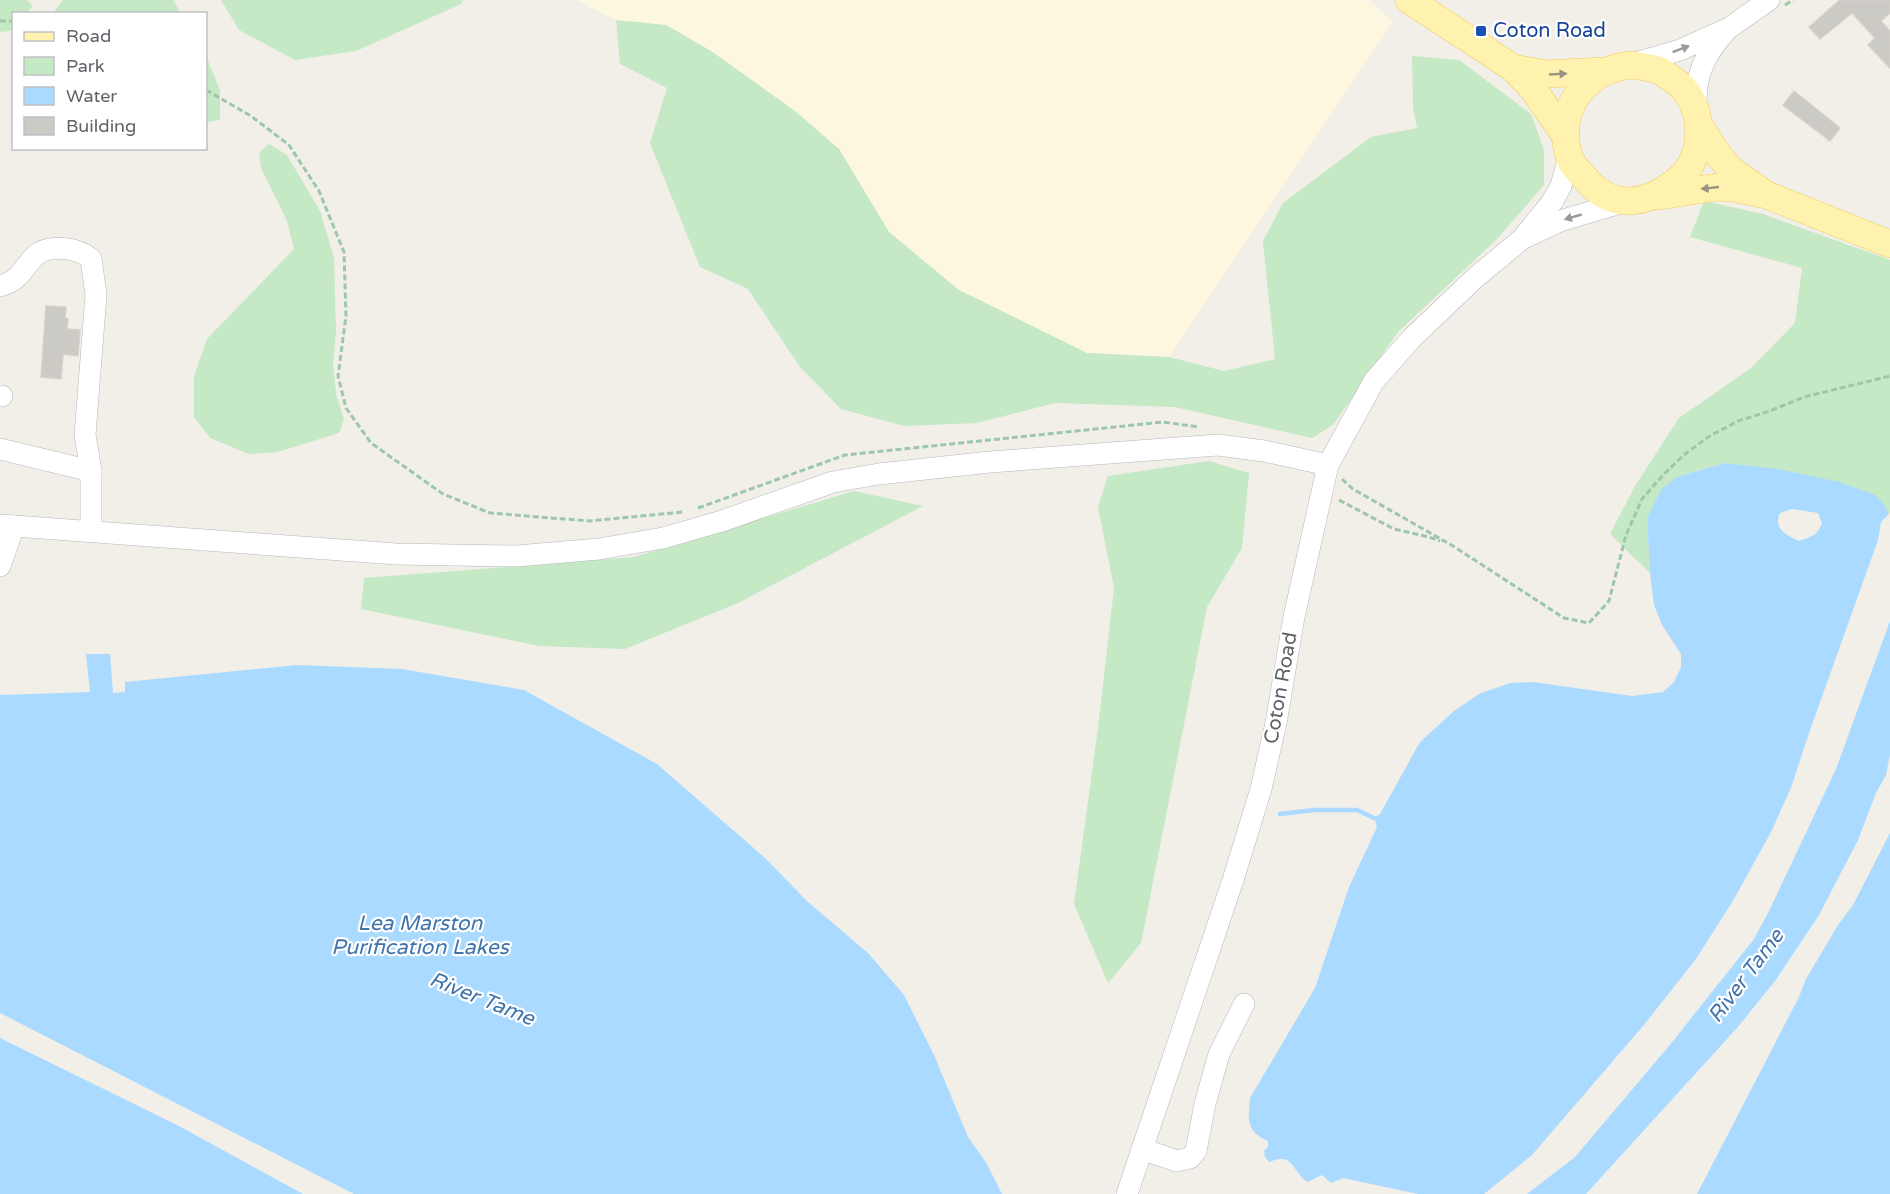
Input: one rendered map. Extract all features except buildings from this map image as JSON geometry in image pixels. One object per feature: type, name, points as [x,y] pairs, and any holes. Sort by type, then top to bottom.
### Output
[{"type":"main road","points":[[1409,0],[1513,68],[1534,90],[1588,182],[1608,198],[1640,199],[1717,187],[1733,188],[1767,195],[1890,244]]},
{"type":"main road","points":[[1568,147],[1566,125],[1572,103],[1585,84],[1603,71],[1631,64],[1660,71],[1683,88],[1716,152],[1731,170],[1767,195]]},
{"type":"main road","points":[[1513,68],[1545,74],[1603,71]]},
{"type":"main road","points":[[1640,199],[1667,189],[1686,172],[1697,150],[1697,116]]},
{"type":"street","points":[[1631,64],[1680,50],[1776,3]]},
{"type":"street","points":[[1697,116],[1695,90],[1701,67],[1708,53],[1729,28]]},
{"type":"street","name":"Coton Road","points":[[1127,1194],[1233,880],[1261,789],[1276,723],[1294,617],[1328,465],[1374,381],[1412,338],[1475,278],[1522,239],[1552,202],[1561,186],[1568,147]]},
{"type":"street","name":"Coton Road","points":[[1522,239],[1560,220],[1640,199]]},
{"type":"street","points":[[0,286],[20,276],[36,255],[49,250],[67,249],[84,253],[92,259],[96,295],[85,435],[91,471],[91,531]]},
{"type":"street","points":[[0,566],[7,526],[396,554],[517,556],[599,549],[663,538],[722,521],[833,482],[879,474],[990,462],[1218,445],[1328,465]]},
{"type":"street","points":[[0,449],[91,471]]},
{"type":"street","points":[[1142,1149],[1176,1161],[1190,1158],[1196,1151],[1205,1104],[1219,1054],[1244,1004]]},
{"type":"path","points":[[1776,3],[1793,0]]},
{"type":"path","points":[[207,91],[251,116],[289,145],[319,191],[344,252],[346,316],[338,376],[346,408],[371,443],[443,494],[490,513],[589,521],[685,512]]},
{"type":"path","points":[[1328,465],[1353,489],[1453,546],[1564,618],[1589,623],[1609,601],[1626,535],[1642,499],[1684,455],[1708,437],[1738,421],[1804,397],[1890,376]]},
{"type":"path","points":[[696,508],[845,455],[1163,422],[1210,429]]},
{"type":"path","points":[[1323,491],[1394,529],[1429,537],[1453,546]]},
{"type":"shaded area","points":[[577,0],[1369,0],[1393,22],[1169,357],[1087,353],[959,290],[889,232],[839,149],[795,111],[711,51],[666,25],[616,20]]},
{"type":"green space","points":[[0,0],[27,0],[33,6],[27,12],[12,12],[12,28],[10,31],[0,32]]},
{"type":"green space","points":[[63,0],[173,0],[180,12],[54,12]]},
{"type":"green space","points":[[221,0],[463,0],[461,4],[356,51],[295,60],[239,30]]},
{"type":"green space","points":[[616,20],[666,25],[711,51],[795,111],[839,149],[889,232],[959,290],[1087,353],[1169,357],[1224,371],[1275,359],[1263,241],[1283,203],[1371,137],[1417,128],[1413,108],[1412,56],[1459,60],[1531,114],[1544,150],[1544,185],[1496,240],[1398,332],[1333,425],[1312,438],[1175,407],[1055,403],[977,423],[904,426],[841,409],[800,367],[748,289],[700,267],[650,143],[667,88],[620,64]]},
{"type":"green space","points":[[207,58],[220,90],[220,120],[207,122]]},
{"type":"green space","points":[[269,144],[287,155],[320,211],[334,258],[336,332],[333,364],[336,394],[344,419],[339,433],[277,452],[249,454],[210,438],[194,417],[194,376],[207,339],[294,249],[287,221],[261,168],[259,153]]},
{"type":"green space","points":[[1704,201],[1763,214],[1890,260],[1890,511],[1889,514],[1876,498],[1858,490],[1725,463],[1677,477],[1647,518],[1650,573],[1610,534],[1635,486],[1679,418],[1751,368],[1795,323],[1802,268],[1690,237]]},
{"type":"green space","points":[[1209,461],[1249,473],[1242,548],[1207,607],[1141,943],[1108,983],[1074,904],[1114,588],[1098,507],[1108,476]]},
{"type":"green space","points":[[854,491],[923,506],[738,603],[625,649],[539,646],[361,609],[364,578],[634,557]]},
{"type":"water","points":[[1725,463],[1778,469],[1839,482],[1875,495],[1889,514],[1881,522],[1878,540],[1791,788],[1771,832],[1734,899],[1696,959],[1643,1026],[1532,1155],[1484,1194],[1418,1194],[1343,1178],[1331,1183],[1322,1175],[1307,1182],[1288,1161],[1277,1159],[1269,1162],[1264,1151],[1268,1147],[1268,1141],[1256,1133],[1250,1124],[1250,1098],[1315,988],[1349,887],[1377,827],[1374,818],[1380,814],[1420,742],[1454,711],[1479,694],[1510,683],[1533,682],[1632,696],[1663,692],[1674,682],[1681,667],[1681,654],[1662,625],[1654,605],[1647,518],[1661,490],[1677,477]],"holes":[[[1792,509],[1818,513],[1822,523],[1816,533],[1799,541],[1785,534],[1778,523],[1780,513]]]},
{"type":"water","name":"River Tame","points":[[1890,621],[1890,754],[1886,775],[1876,793],[1858,840],[1819,915],[1775,981],[1737,1028],[1586,1194],[1527,1194],[1575,1157],[1669,1046],[1754,939],[1836,769]]},
{"type":"water","name":"Lea Marston Purification Lakes","points":[[86,654],[110,654],[113,693],[125,692],[125,682],[297,665],[402,669],[524,690],[657,764],[764,857],[808,902],[868,953],[904,995],[934,1055],[968,1137],[987,1164],[1002,1194],[354,1194],[0,1013],[0,693],[1,695],[90,692]]},
{"type":"water","points":[[1890,833],[1890,1194],[1697,1194],[1799,997],[1806,979],[1838,925],[1853,905]]},
{"type":"water","points":[[0,1038],[179,1126],[303,1194],[0,1194]]},
{"type":"waterway","points":[[1280,814],[1314,810],[1357,810],[1374,818]]},
{"type":"place","name":"Coton Road","points":[[1481,31]]}]
